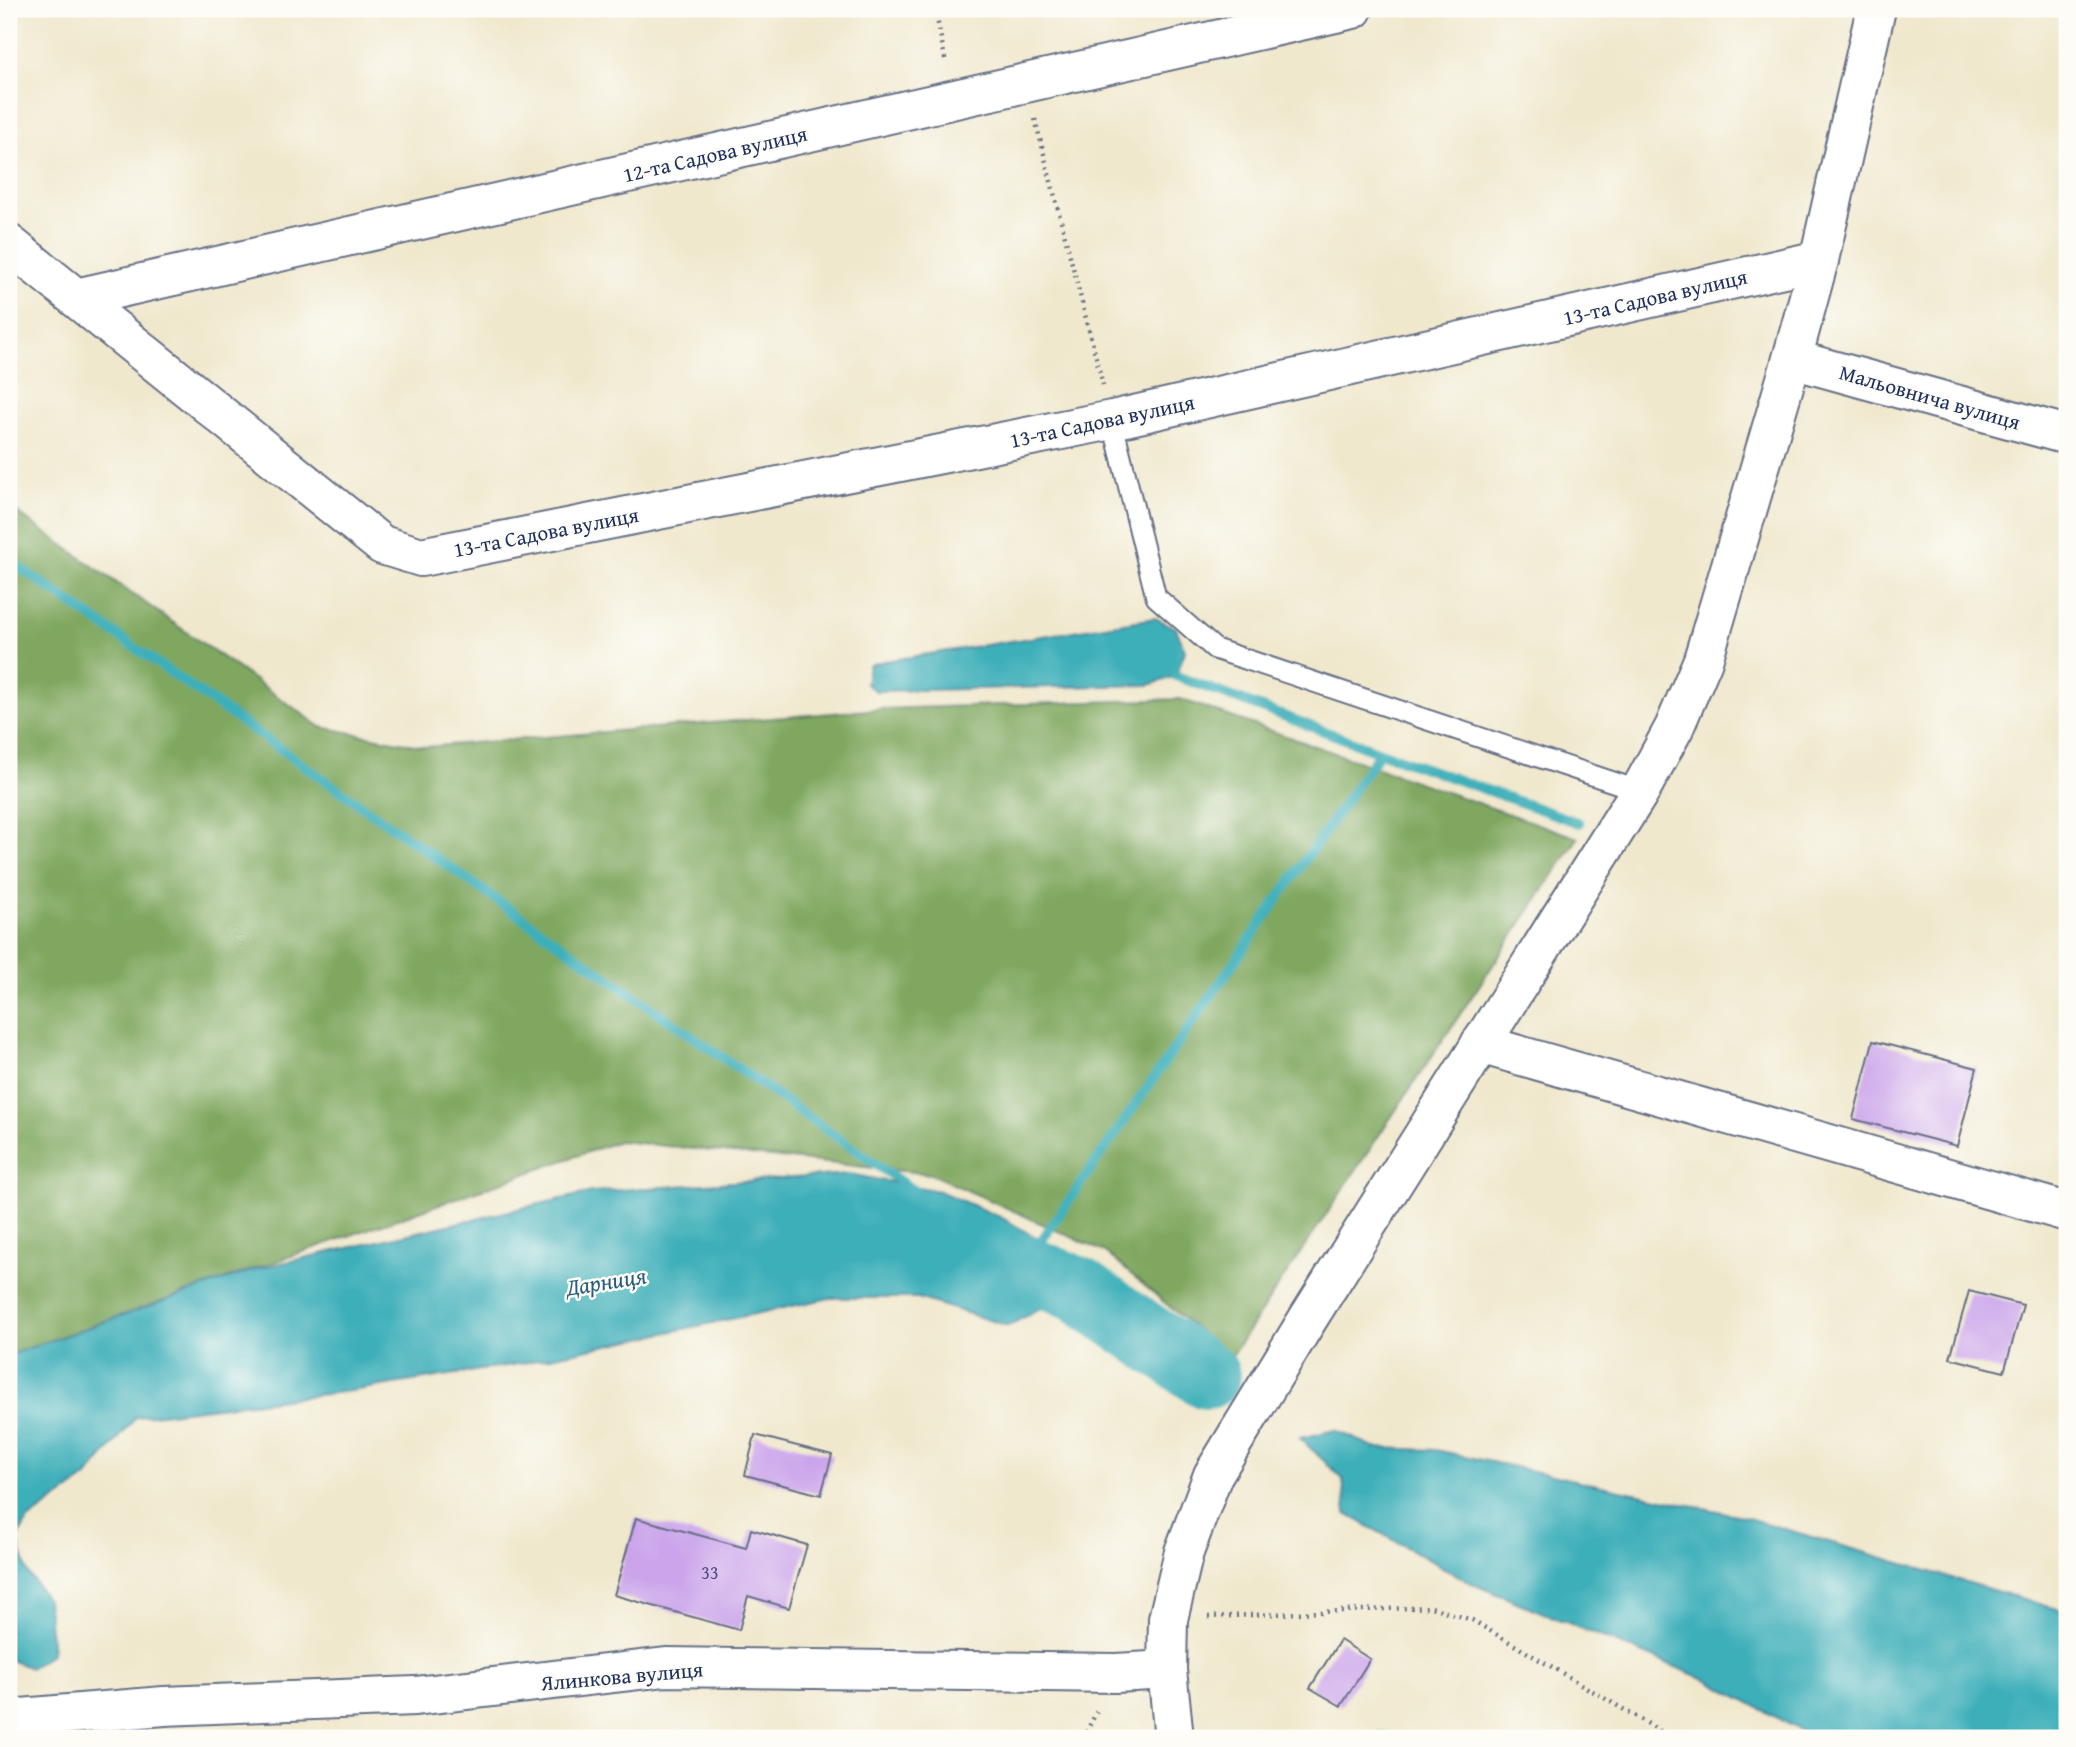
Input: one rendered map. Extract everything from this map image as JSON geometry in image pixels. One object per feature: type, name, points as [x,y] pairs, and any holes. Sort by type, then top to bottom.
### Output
[{"type":"street","name":"12-та Садова вулиця","points":[[76,298],[1353,9]]},
{"type":"street","points":[[1174,1738],[1167,1670],[1168,1619],[1184,1552],[1213,1475],[1309,1317],[1640,791],[1674,728],[1703,660],[1819,260],[1876,9]]},
{"type":"street","points":[[9,244],[76,298]]},
{"type":"street","name":"13-та Садова вулиця","points":[[76,298],[382,545],[421,557],[1112,420],[1819,260]]},
{"type":"street","name":"Мальовнича вулиця","points":[[1792,359],[2067,435]]},
{"type":"street","points":[[1480,1044],[2067,1212]]},
{"type":"street","name":"Ялинкова вулиця","points":[[9,1719],[164,1706],[415,1696],[666,1667],[1116,1674],[1167,1670]]},
{"type":"lane","points":[[1112,420],[1156,597],[1215,649],[1640,791]]},
{"type":"path","points":[[935,9],[954,101]]},
{"type":"path","points":[[1026,84],[1112,420]]},
{"type":"path","points":[[1168,1619],[1431,1607],[1472,1620],[1667,1735],[1677,1738]]},
{"type":"green space","points":[[9,507],[321,727],[425,747],[880,709],[1180,699],[1578,838],[1230,1358],[1105,1252],[931,1174],[619,1141],[9,1355]]},
{"type":"water","points":[[1155,618],[1176,628],[1185,651],[1176,676],[1149,685],[876,691],[866,684],[869,665],[879,662]]},
{"type":"water","points":[[849,1174],[939,1191],[1002,1218],[1082,1264],[1077,1289],[1008,1326],[918,1298],[830,1298],[518,1364],[350,1391],[136,1417],[86,1478],[28,1520],[17,1539],[28,1573],[47,1600],[52,1653],[31,1668],[9,1660],[9,1355],[256,1269],[592,1192]]},
{"type":"water","points":[[1335,1430],[1376,1448],[1436,1450],[1741,1516],[2067,1612],[2067,1738],[1814,1738],[1710,1681],[1475,1585],[1346,1514],[1343,1479],[1300,1438]]},
{"type":"building","points":[[1873,1041],[1977,1068],[1957,1146],[1853,1119]]},
{"type":"building","points":[[1969,1291],[2023,1305],[2004,1372],[1950,1358]]},
{"type":"building","points":[[755,1435],[832,1455],[821,1495],[745,1475]]},
{"type":"building","points":[[636,1518],[746,1548],[751,1529],[807,1545],[789,1608],[748,1596],[739,1630],[614,1595]]},
{"type":"building","points":[[1340,1640],[1370,1659],[1341,1706],[1310,1688]]},
{"type":"waterway","points":[[9,560],[917,1193]]},
{"type":"waterway","points":[[1034,1251],[1380,752],[1176,676]]},
{"type":"waterway","points":[[1380,752],[1579,823]]},
{"type":"waterway","name":"Дарниця","points":[[992,1259],[1023,1267],[1077,1289],[1207,1376]]},
{"type":"waterway","points":[[1381,1736],[1390,1738]]}]
